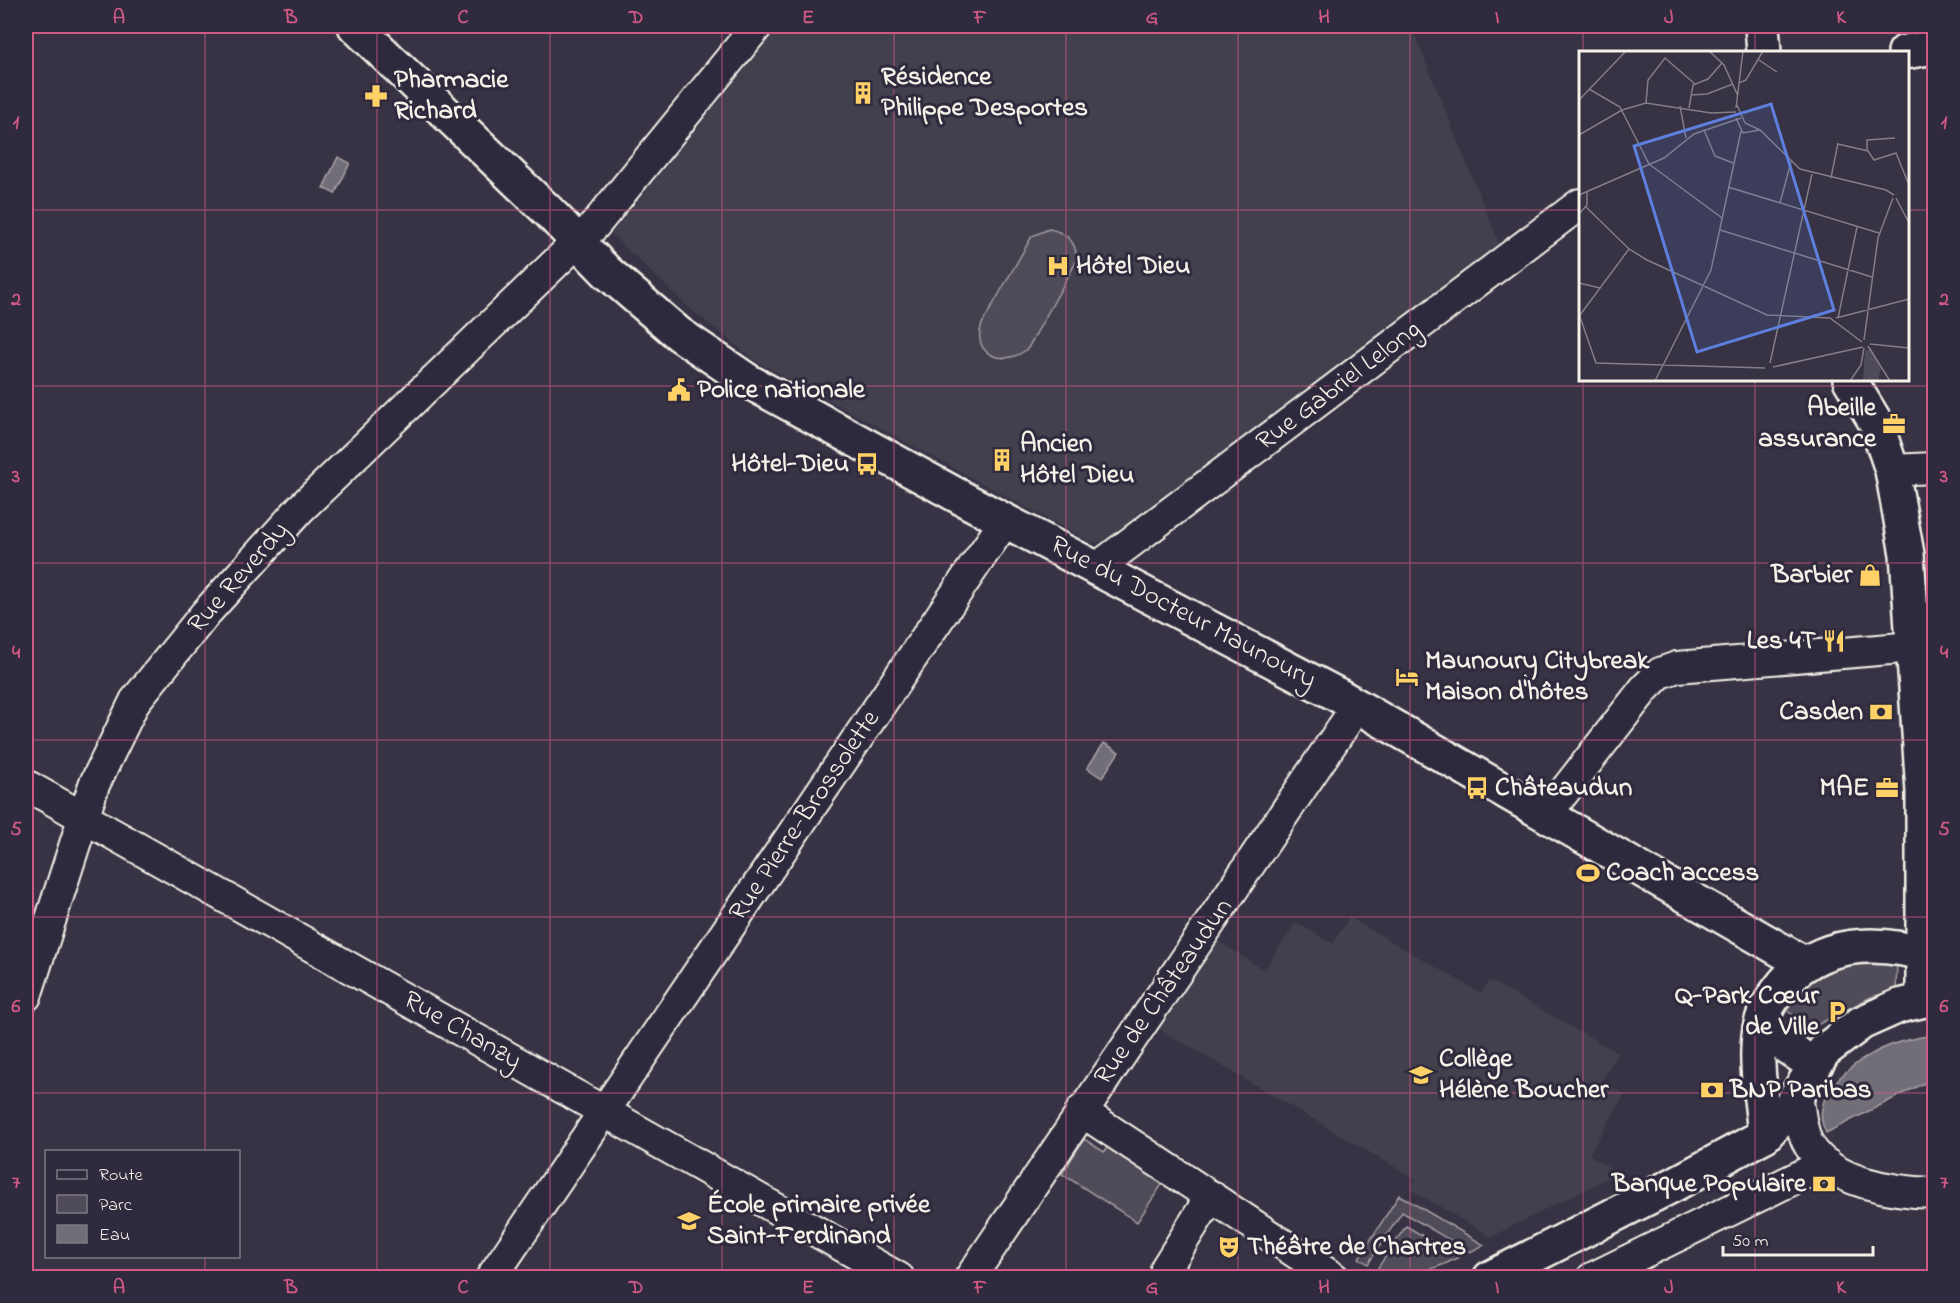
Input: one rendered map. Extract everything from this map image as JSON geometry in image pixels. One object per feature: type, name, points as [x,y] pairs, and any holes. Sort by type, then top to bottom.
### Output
[{"type":"main road","name":"Rue du Docteur Maunoury","points":[[355,26],[607,272],[679,334],[748,381],[1005,521],[1098,567],[1357,706],[1805,964]]},
{"type":"main road","points":[[1762,26],[1764,51]]},
{"type":"main road","points":[[1909,51],[1935,47]]},
{"type":"main road","points":[[1490,1278],[1765,1135],[1786,1113],[1824,1051],[1861,1023],[1929,998],[1930,955],[1923,792],[1907,554],[1892,470],[1876,423],[1851,381]]},
{"type":"main road","points":[[1765,1135],[1760,1029],[1773,997],[1787,979],[1805,964],[1832,950],[1859,946],[1891,946],[1930,955]]},
{"type":"main road","points":[[1760,1029],[1814,1065]]},
{"type":"street","name":"Rue Reverdy","points":[[26,996],[83,816],[112,743],[135,700],[205,614],[300,509],[470,348],[595,225],[757,26]]},
{"type":"street","name":"Rue Gabriel Lelong","points":[[1098,567],[1579,206]]},
{"type":"street","points":[[1892,470],[1935,468]]},
{"type":"street","name":"Rue Pierre-Brossolette","points":[[491,1278],[1005,521]]},
{"type":"street","points":[[1546,815],[1641,693],[1660,673],[1677,667],[1914,647]]},
{"type":"street","name":"Rue de Châteaudun","points":[[970,1278],[1357,706]]},
{"type":"street","name":"Rue Chanzy","points":[[26,785],[899,1278]]},
{"type":"street","points":[[1797,1095],[1808,1145],[1828,1165],[1853,1178],[1884,1189],[1935,1193]]},
{"type":"street","points":[[1081,1112],[1334,1278]]},
{"type":"street","points":[[1592,1278],[1810,1171],[1828,1165]]},
{"type":"street","points":[[1170,1278],[1166,1268],[1211,1196]]},
{"type":"shaded area","name":"Hôtel Dieu","points":[[779,26],[1411,26],[1500,245],[1107,540],[1092,543],[756,361],[688,307],[611,234]]},
{"type":"shaded area","name":"Collège Hélène Boucher","points":[[1349,917],[1481,993],[1489,980],[1618,1053],[1601,1081],[1625,1094],[1589,1155],[1618,1173],[1491,1237],[1410,1189],[1415,1179],[1159,1029],[1218,941],[1264,970],[1296,922],[1333,944]]},
{"type":"green space","points":[[1049,229],[1071,240],[1076,251],[1075,264],[1028,348],[1010,357],[992,356],[981,344],[982,324],[1032,236]]},
{"type":"green space","points":[[1897,960],[1896,992],[1871,997],[1811,1028],[1782,1007],[1804,982],[1845,962]]},
{"type":"green space","points":[[1084,1139],[1104,1152],[1109,1145],[1165,1180],[1137,1222],[1062,1174]]},
{"type":"green space","points":[[1399,1195],[1484,1245],[1470,1252],[1402,1212],[1368,1264],[1359,1258]]},
{"type":"green space","points":[[1406,1226],[1459,1257],[1419,1272],[1398,1273],[1377,1269]]},
{"type":"water","points":[[338,157],[350,163],[335,194],[323,188]]},
{"type":"water","points":[[1104,743],[1119,752],[1102,778],[1087,768]]},
{"type":"water","points":[[1934,1035],[1934,1078],[1826,1133],[1822,1118],[1823,1103],[1840,1077],[1881,1049],[1904,1041]]},
{"type":"place","name":"Résidence Philippe Desportes","points":[[863,93]]},
{"type":"place","name":"Pharmacie Richard","points":[[376,96]]},
{"type":"place","name":"Hôtel Dieu","points":[[1058,266]]},
{"type":"place","name":"Police nationale","points":[[679,390]]},
{"type":"place","name":"Abeille assurance","points":[[1894,424]]},
{"type":"place","name":"Ancien Hôtel Dieu","points":[[1002,460]]},
{"type":"place","name":"Hôtel-Dieu","points":[[867,464]]},
{"type":"place","name":"Barbier","points":[[1870,575]]},
{"type":"place","name":"Les 4T","points":[[1834,641]]},
{"type":"place","name":"Maunoury Citybreak Maison d'hôtes","points":[[1407,677]]},
{"type":"place","name":"Casden","points":[[1881,712]]},
{"type":"place","name":"Châteaudun","points":[[1477,788]]},
{"type":"place","name":"MAE","points":[[1887,788]]},
{"type":"place","name":"Coach access","points":[[1588,873]]},
{"type":"place","name":"Q-Park Cœur de Ville","points":[[1837,1012]]},
{"type":"place","name":"Collège Hélène Boucher","points":[[1421,1075]]},
{"type":"place","name":"BNP Paribas","points":[[1712,1090]]},
{"type":"place","name":"Banque Populaire","points":[[1824,1184]]},
{"type":"place","name":"École primaire privée Saint-Ferdinand","points":[[689,1221]]},
{"type":"place","name":"Théâtre de Chartres","points":[[1229,1247]]}]
